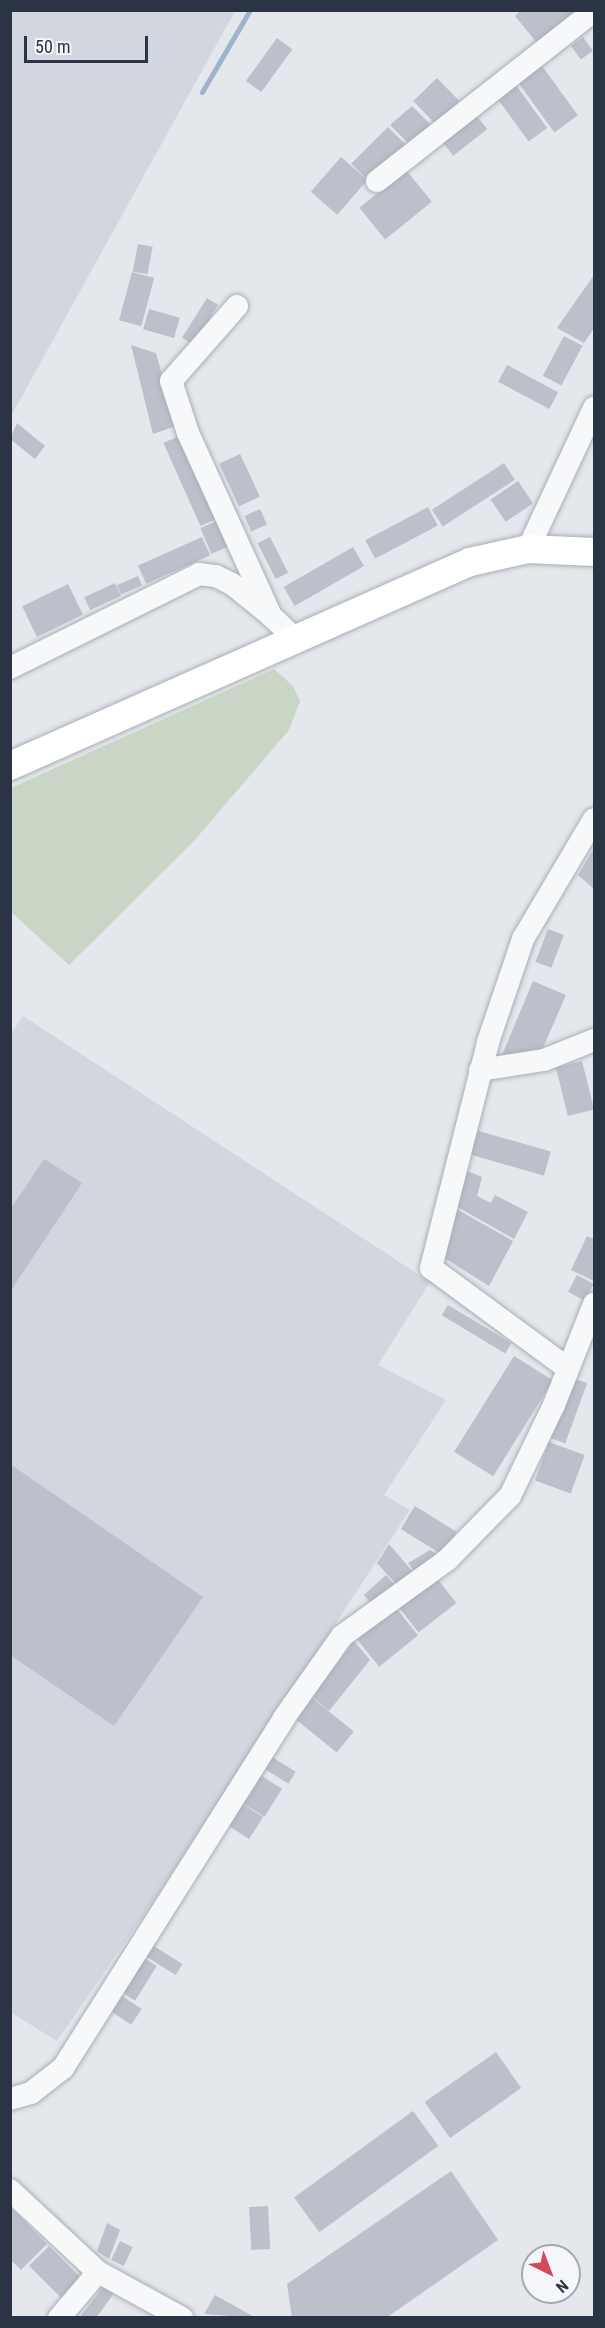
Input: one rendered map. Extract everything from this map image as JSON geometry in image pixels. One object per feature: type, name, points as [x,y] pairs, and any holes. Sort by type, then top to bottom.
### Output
[{"type":"main road","points":[[10,766],[470,562],[528,549],[594,552]]},
{"type":"street","points":[[377,181],[594,11]]},
{"type":"street","points":[[237,306],[171,381],[188,434],[272,616]]},
{"type":"street","points":[[528,549],[594,408]]},
{"type":"street","points":[[10,668],[199,574],[216,576],[232,584],[272,616],[296,639]]},
{"type":"street","points":[[566,1367],[431,1268],[480,1070],[523,939],[594,819]]},
{"type":"street","points":[[480,1070],[544,1060],[594,1040]]},
{"type":"street","points":[[10,2099],[31,2093],[63,2068],[284,1718],[342,1636],[447,1560],[510,1496],[554,1405],[566,1367],[594,1304]]},
{"type":"street","points":[[10,2190],[98,2272],[182,2318]]},
{"type":"street","points":[[59,2318],[98,2272]]},
{"type":"shaded area","points":[[10,11],[235,11],[11,416]]},
{"type":"shaded area","points":[[23,1016],[430,1282],[378,1365],[446,1400],[384,1495],[410,1510],[159,1893],[57,2041],[10,2012],[10,1035]]},
{"type":"green space","points":[[274,669],[293,686],[300,701],[289,730],[193,842],[69,965],[11,912],[11,788]]},
{"type":"building","points":[[521,10],[579,10],[538,44],[515,16]]},
{"type":"building","points":[[583,37],[593,51],[581,60],[571,46]]},
{"type":"building","points":[[277,38],[292,49],[261,92],[246,81]]},
{"type":"building","points":[[542,66],[578,115],[554,132],[519,83]]},
{"type":"building","points":[[437,78],[459,101],[435,124],[413,101]]},
{"type":"building","points":[[516,85],[547,128],[529,141],[497,99]]},
{"type":"building","points":[[412,106],[431,125],[408,143],[390,125]]},
{"type":"building","points":[[476,115],[487,129],[453,156],[442,141]]},
{"type":"building","points":[[388,127],[406,145],[369,181],[351,164]]},
{"type":"building","points":[[341,157],[367,180],[337,215],[311,192]]},
{"type":"building","points":[[406,170],[432,202],[385,240],[359,208]]},
{"type":"building","points":[[138,244],[153,247],[147,274],[133,271]]},
{"type":"building","points":[[132,272],[154,278],[141,326],[119,320]]},
{"type":"building","points":[[594,275],[594,328],[584,343],[557,328]]},
{"type":"building","points":[[207,298],[218,305],[193,345],[182,338]]},
{"type":"building","points":[[149,309],[180,318],[174,338],[143,329]]},
{"type":"building","points":[[564,336],[583,346],[561,386],[543,376]]},
{"type":"building","points":[[131,345],[156,353],[176,426],[153,434]]},
{"type":"building","points":[[507,365],[558,392],[549,409],[498,382]]},
{"type":"building","points":[[17,423],[45,446],[35,459],[10,439]]},
{"type":"building","points":[[179,436],[216,519],[200,526],[163,443]]},
{"type":"building","points":[[240,454],[260,497],[239,506],[219,464]]},
{"type":"building","points":[[504,463],[515,480],[443,527],[432,510]]},
{"type":"building","points":[[518,481],[533,503],[506,522],[491,499]]},
{"type":"building","points":[[428,507],[438,526],[375,559],[365,540]]},
{"type":"building","points":[[260,509],[267,525],[251,531],[244,516]]},
{"type":"building","points":[[217,521],[228,547],[211,554],[200,528]]},
{"type":"building","points":[[202,537],[210,555],[146,584],[138,565]]},
{"type":"building","points":[[270,537],[288,573],[276,579],[258,543]]},
{"type":"building","points":[[353,547],[364,566],[295,606],[284,587]]},
{"type":"building","points":[[138,576],[142,585],[121,594],[117,585]]},
{"type":"building","points":[[115,583],[121,596],[90,610],[84,597]]},
{"type":"building","points":[[68,584],[83,615],[37,637],[22,606]]},
{"type":"building","points":[[594,848],[594,889],[578,875]]},
{"type":"building","points":[[548,929],[564,935],[551,968],[535,962]]},
{"type":"building","points":[[533,981],[566,995],[539,1057],[500,1060]]},
{"type":"building","points":[[582,1061],[594,1110],[568,1116],[556,1068]]},
{"type":"building","points":[[472,1129],[551,1152],[544,1176],[465,1153]]},
{"type":"building","points":[[44,1159],[82,1183],[10,1292],[10,1210]]},
{"type":"building","points":[[462,1169],[482,1177],[477,1196],[491,1203],[495,1195],[528,1212],[514,1239],[454,1205]]},
{"type":"building","points":[[453,1207],[513,1241],[489,1286],[443,1257]]},
{"type":"building","points":[[587,1236],[594,1239],[594,1281],[571,1270]]},
{"type":"building","points":[[577,1275],[594,1284],[585,1301],[568,1292]]},
{"type":"building","points":[[448,1305],[511,1343],[505,1353],[442,1315]]},
{"type":"building","points":[[514,1356],[553,1380],[493,1476],[454,1452]]},
{"type":"building","points":[[573,1378],[587,1383],[565,1443],[551,1438]]},
{"type":"building","points":[[549,1442],[585,1455],[571,1494],[535,1481]]},
{"type":"building","points":[[10,1464],[203,1597],[114,1726],[10,1655]]},
{"type":"building","points":[[415,1506],[457,1532],[442,1555],[401,1529]]},
{"type":"building","points":[[389,1544],[413,1572],[396,1584],[377,1563]]},
{"type":"building","points":[[430,1550],[438,1555],[414,1571],[408,1563]]},
{"type":"building","points":[[386,1575],[395,1585],[372,1605],[364,1595]]},
{"type":"building","points":[[436,1577],[456,1603],[418,1633],[398,1607]]},
{"type":"building","points":[[396,1608],[418,1635],[379,1667],[357,1639]]},
{"type":"building","points":[[354,1641],[370,1660],[329,1711],[312,1697]]},
{"type":"building","points":[[311,1697],[354,1732],[337,1753],[294,1718]]},
{"type":"building","points":[[272,1757],[296,1772],[288,1784],[265,1769]]},
{"type":"building","points":[[260,1775],[282,1789],[265,1817],[243,1803]]},
{"type":"building","points":[[243,1804],[263,1817],[249,1839],[229,1826]]},
{"type":"building","points":[[152,1945],[183,1964],[176,1975],[145,1956]]},
{"type":"building","points":[[144,1958],[157,1966],[135,2001],[122,1993]]},
{"type":"building","points":[[121,1995],[142,2009],[131,2025],[110,2011]]},
{"type":"building","points":[[496,2052],[521,2088],[450,2138],[425,2102]]},
{"type":"building","points":[[413,2111],[438,2146],[319,2232],[294,2197]]},
{"type":"building","points":[[451,2171],[498,2240],[386,2318],[292,2318],[287,2284]]},
{"type":"building","points":[[268,2206],[270,2249],[251,2250],[249,2207]]},
{"type":"building","points":[[12,2209],[47,2244],[21,2270],[10,2259]]},
{"type":"building","points":[[107,2223],[120,2230],[109,2259],[97,2251]]},
{"type":"building","points":[[120,2241],[133,2247],[124,2266],[111,2260]]},
{"type":"building","points":[[49,2246],[81,2278],[61,2298],[29,2266]]},
{"type":"building","points":[[107,2282],[117,2289],[96,2318],[79,2318]]},
{"type":"building","points":[[215,2295],[256,2318],[204,2314]]},
{"type":"waterway","points":[[202,92],[250,10]]}]
